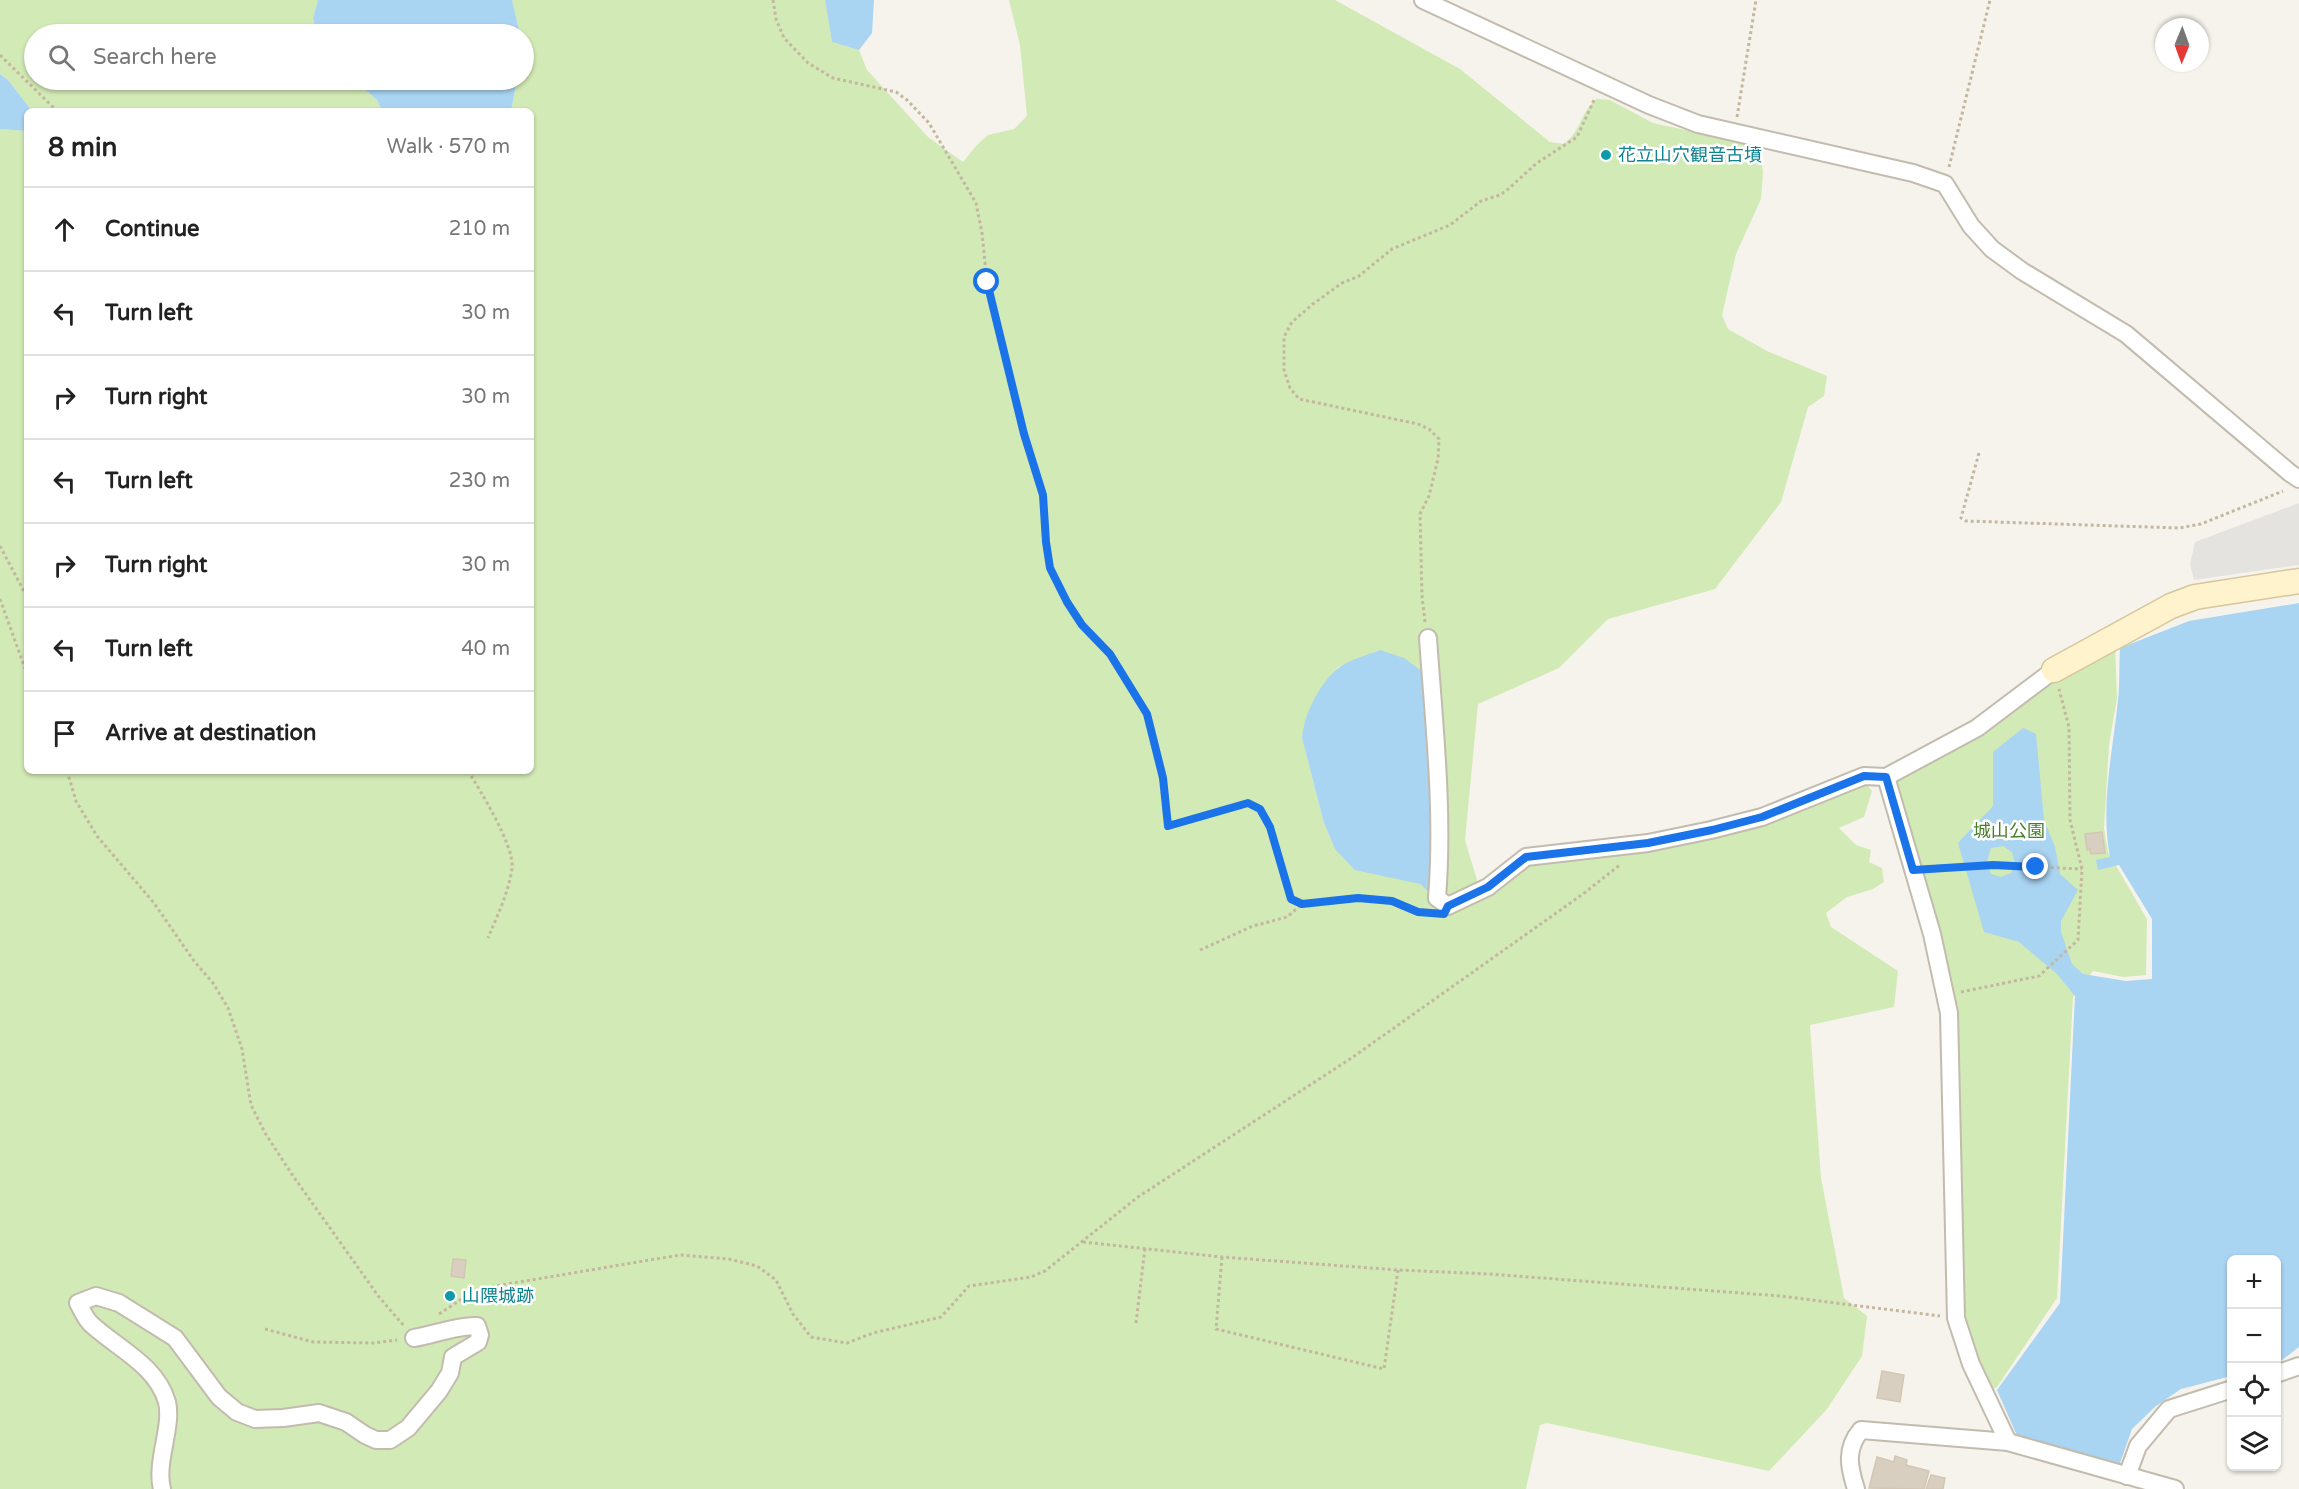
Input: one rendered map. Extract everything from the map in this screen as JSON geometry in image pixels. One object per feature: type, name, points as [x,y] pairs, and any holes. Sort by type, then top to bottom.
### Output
[{"type":"street","points":[[1423,0],[1649,105],[1688,120],[1913,173],[1945,184],[1971,226],[1992,249],[2022,271],[2127,334],[2290,473],[2294,484]]},
{"type":"street","points":[[1428,638],[1438,768],[1440,863],[1437,898],[1448,906],[1488,887],[1526,857],[1648,843],[1762,817],[1864,776],[1886,777],[1977,728],[2054,670],[2171,606],[2205,596],[2299,581]]},
{"type":"street","points":[[1886,777],[1932,934],[1950,1023],[1956,1318],[1971,1364],[2008,1442]]},
{"type":"street","points":[[162,1489],[161,1458],[168,1404],[160,1384],[146,1368],[89,1322],[78,1303],[96,1296],[119,1304],[175,1338],[219,1397],[237,1412],[255,1419],[319,1413],[346,1422],[364,1435],[376,1440],[390,1440],[408,1428],[439,1392],[450,1373],[453,1357],[478,1342],[480,1335],[477,1326],[465,1326],[414,1338]]},
{"type":"street","points":[[2281,1373],[2299,1366]]},
{"type":"street","points":[[2127,1476],[2138,1446],[2169,1409],[2227,1391]]},
{"type":"street","points":[[1857,1489],[1849,1465],[1852,1440],[1861,1430],[2008,1442],[2175,1489]]},
{"type":"path","points":[[773,0],[776,19],[784,38],[808,63],[833,78],[896,92],[907,100],[929,123],[976,203],[986,256],[987,282],[1024,434],[1043,495],[1050,568],[1067,602],[1082,625],[1110,654],[1147,714],[1163,778],[1168,826],[1248,803],[1260,809],[1270,827],[1291,899],[1302,904],[1358,898],[1392,901],[1418,912],[1444,914],[1448,906]]},
{"type":"path","points":[[1734,132],[1756,0]]},
{"type":"path","points":[[1945,184],[1990,0]]},
{"type":"path","points":[[0,55],[24,79]]},
{"type":"path","points":[[1428,638],[1422,596],[1420,513],[1429,496],[1438,459],[1439,439],[1429,429],[1418,424],[1299,399],[1290,388],[1284,370],[1284,337],[1292,322],[1342,283],[1359,276],[1392,249],[1450,225],[1481,201],[1500,195],[1537,163],[1577,137],[1601,83]]},
{"type":"path","points":[[36,90],[54,108]]},
{"type":"path","points":[[1979,453],[1971,487],[1962,511],[1961,518],[1966,521],[2179,528],[2201,524],[2294,484]]},
{"type":"path","points":[[0,546],[24,591]]},
{"type":"path","points":[[0,599],[24,666]]},
{"type":"path","points":[[1946,996],[2039,976],[2078,940],[2082,869],[2070,820],[2069,727],[2054,670]]},
{"type":"path","points":[[69,774],[76,801],[97,836],[154,903],[194,961],[213,983],[228,1008],[242,1050],[251,1105],[265,1133],[373,1288],[414,1338]]},
{"type":"path","points":[[470,774],[506,842],[513,865],[504,897],[488,938]]},
{"type":"path","points":[[265,1329],[313,1342],[374,1343],[414,1338],[441,1312],[477,1289],[681,1255],[729,1259],[757,1266],[776,1280],[793,1314],[811,1337],[847,1343],[873,1333],[941,1317],[969,1286],[1031,1277],[1046,1271],[1138,1197],[1372,1043],[1583,894],[1648,843]]},
{"type":"path","points":[[1913,870],[1993,865],[2082,869]]},
{"type":"path","points":[[1200,950],[1253,926],[1287,917],[1302,904]]},
{"type":"path","points":[[1082,1242],[1222,1257],[1780,1296],[1956,1318]]},
{"type":"path","points":[[1136,1323],[1145,1248]]},
{"type":"path","points":[[1222,1257],[1216,1329],[1384,1369],[1398,1270]]},
{"type":"green space","points":[[0,0],[318,0],[313,18],[314,24],[24,24],[24,90],[366,90],[377,100],[381,108],[30,108],[8,80],[0,74]]},
{"type":"green space","points":[[512,0],[825,0],[832,42],[859,50],[867,70],[928,137],[963,162],[988,135],[1014,129],[1027,116],[1020,45],[1009,0],[1335,0],[1460,69],[1550,142],[1564,144],[1570,139],[1586,111],[1596,99],[1610,100],[1653,123],[1759,146],[1763,172],[1761,199],[1736,254],[1722,315],[1728,329],[1767,351],[1827,376],[1824,396],[1808,407],[1781,502],[1715,589],[1608,619],[1559,668],[1478,704],[1465,840],[1482,897],[1529,865],[1642,850],[1850,789],[1867,785],[1872,791],[1864,817],[1839,828],[1856,845],[1871,850],[1869,862],[1882,868],[1884,882],[1873,889],[1847,897],[1826,913],[1831,927],[1898,971],[1894,1007],[1810,1025],[1821,1178],[1844,1298],[1867,1316],[1862,1356],[1827,1409],[1769,1471],[1547,1423],[1540,1425],[1526,1489],[0,1489],[0,129],[24,131],[24,774],[534,774],[534,108],[512,108],[515,90],[534,90],[534,24],[518,24]],"holes":[[[1380,650],[1430,893],[1420,884],[1335,849],[1324,823],[1302,738],[1304,724],[1319,691],[1338,667]]]},
{"type":"green space","name":"城山公園","points":[[2115,645],[2117,698],[2109,745],[2104,828],[2108,852],[2147,919],[2146,975],[2123,977],[2093,971],[2073,997],[2057,1298],[1997,1387],[1991,1390],[1964,1329],[1957,1041],[1895,783],[1909,773],[1964,745],[2048,684]]},
{"type":"shaded area","points":[[2299,503],[2299,565],[2194,580],[2190,564],[2195,542]]},
{"type":"water","points":[[318,0],[512,0],[518,24],[314,24],[313,18]]},
{"type":"water","points":[[825,0],[874,0],[872,33],[859,50],[832,42]]},
{"type":"water","points":[[0,74],[8,80],[30,108],[24,108],[24,131],[0,129]]},
{"type":"water","points":[[366,90],[515,90],[512,108],[381,108],[377,100]]},
{"type":"water","points":[[2299,603],[2299,1347],[2281,1361],[2281,1255],[2227,1255],[2227,1377],[2181,1389],[2156,1406],[2132,1429],[2119,1466],[2018,1438],[1997,1390],[2060,1303],[2075,996],[2057,974],[2019,942],[1984,932],[1958,843],[1993,806],[1993,752],[2023,728],[2036,734],[2044,820],[2055,847],[2060,874],[2078,890],[2061,921],[2061,932],[2072,964],[2083,974],[2126,981],[2152,979],[2152,919],[2119,865],[2098,870],[2096,860],[2110,857],[2106,818],[2108,778],[2119,694],[2120,648],[2189,621]],"holes":[[[2003,846],[2012,852],[2015,864],[2011,873],[2001,877],[1991,874],[1987,861],[1991,848]],[[2027,858],[2038,858],[2041,864],[2037,875],[2027,874],[2025,865]]]},
{"type":"water","points":[[1380,650],[1404,658],[1423,672],[1434,855],[1431,894],[1420,884],[1355,870],[1335,849],[1324,823],[1302,738],[1309,710],[1330,676],[1347,663]]},
{"type":"building","points":[[2102,832],[2105,853],[2091,854],[2090,849],[2087,850],[2085,834]]},
{"type":"building","points":[[453,1259],[466,1260],[464,1278],[451,1276]]},
{"type":"building","points":[[1882,1371],[1904,1375],[1900,1402],[1877,1398]]},
{"type":"building","points":[[1895,1456],[1907,1460],[1906,1465],[1929,1471],[1924,1489],[1869,1488],[1877,1457],[1894,1462]]},
{"type":"building","points":[[1931,1475],[1945,1478],[1943,1489],[1926,1489]]},
{"type":"place","name":"花立山穴観音古墳","points":[[1606,155]]},
{"type":"place","name":"山隈城跡","points":[[450,1296]]},
{"type":"route","points":[[987,282],[1024,434],[1043,495],[1050,568],[1067,602],[1082,625],[1110,654],[1147,714],[1163,778],[1168,826],[1248,803],[1260,809],[1270,827],[1291,899],[1302,904],[1358,898],[1392,901],[1418,912],[1444,914],[1448,906],[1488,887],[1526,857],[1648,843],[1712,830],[1762,817],[1864,776],[1886,777],[1913,870],[1993,865],[2036,867]]}]
